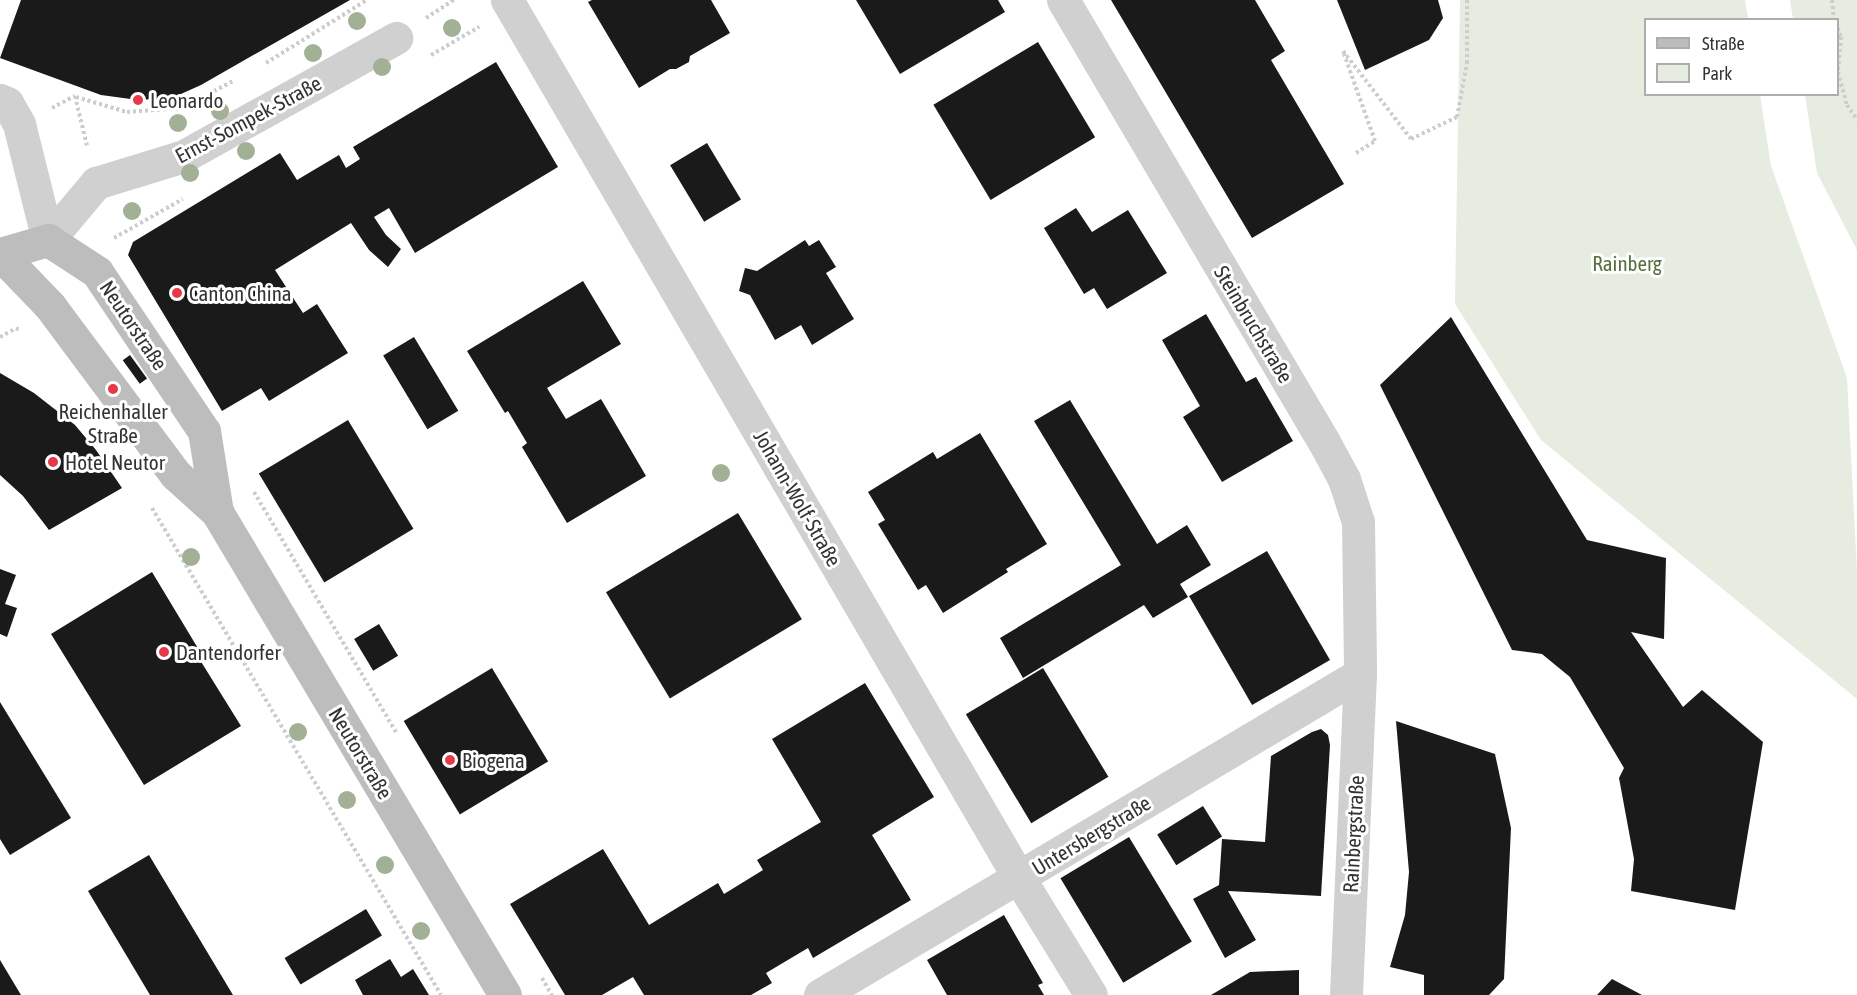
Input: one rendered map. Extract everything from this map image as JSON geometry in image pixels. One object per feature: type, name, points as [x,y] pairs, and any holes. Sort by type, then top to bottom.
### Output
[{"type":"street","name":"Johann-Wolf-Straße","points":[[507,0],[1019,878],[1091,995]]},
{"type":"street","name":"Steinbruchstraße","points":[[1063,0],[1344,479],[1358,522],[1360,674]]},
{"type":"street","name":"Ernst-Sompek-Straße","points":[[48,240],[96,183],[184,156],[396,38]]},
{"type":"street","points":[[0,100],[7,103],[20,124],[48,240]]},
{"type":"street","name":"Neutorstraße","points":[[217,512],[204,431],[97,272],[48,240],[0,254],[50,306],[175,474],[217,512],[505,995]]},
{"type":"street","name":"Untersbergstraße","points":[[820,995],[1360,674]]},
{"type":"street","name":"Rainbergstraße","points":[[1346,995],[1360,674]]},
{"type":"path","points":[[257,69],[367,0]]},
{"type":"path","points":[[1356,153],[1375,141],[1343,51],[1411,139],[1457,117],[1467,63],[1467,0]]},
{"type":"path","points":[[1832,0],[1834,18]]},
{"type":"path","points":[[1839,31],[1841,37],[1839,60]]},
{"type":"path","points":[[1839,75],[1847,105],[1857,120]]},
{"type":"path","points":[[75,96],[127,112],[182,108],[238,79]]},
{"type":"path","points":[[0,337],[16,328]]},
{"type":"path","points":[[248,482],[400,737]]},
{"type":"path","points":[[150,504],[441,995]]},
{"type":"path","points":[[541,976],[552,995]]},
{"type":"green space","name":"Rainberg","points":[[1460,0],[1745,0],[1748,18],[1644,18],[1644,96],[1760,96],[1771,166],[1847,378],[1857,572],[1857,699],[1541,440],[1455,304]]},
{"type":"green space","points":[[1790,0],[1857,0],[1857,250],[1817,173],[1805,96],[1839,96],[1839,18],[1793,18]]},
{"type":"building","points":[[21,0],[350,0],[201,85],[172,98],[138,100],[101,95],[0,58]]},
{"type":"building","points":[[592,0],[711,0],[730,33],[690,56],[689,62],[676,69],[670,69],[639,88],[588,2]]},
{"type":"building","points":[[856,0],[998,0],[1005,12],[900,74]]},
{"type":"building","points":[[1111,0],[1255,0],[1285,51],[1271,60],[1344,184],[1252,238]]},
{"type":"building","points":[[1337,0],[1438,0],[1443,18],[1429,40],[1365,70]]},
{"type":"building","points":[[1038,42],[1095,137],[991,200],[933,105]]},
{"type":"building","points":[[496,62],[558,167],[415,253],[389,208],[374,217],[386,235],[401,249],[388,267],[369,250],[351,223],[275,270],[303,313],[317,304],[348,353],[269,401],[261,388],[222,411],[128,255],[133,242],[280,153],[297,180],[339,155],[346,168],[360,159],[353,147]]},
{"type":"building","points":[[707,143],[741,200],[704,222],[670,165]]},
{"type":"building","points":[[1076,208],[1092,232],[1128,210],[1167,273],[1107,309],[1094,288],[1084,294],[1044,228]]},
{"type":"building","points":[[805,240],[809,246],[819,240],[836,267],[826,273],[854,319],[812,345],[801,325],[775,340],[750,295],[739,291],[745,268],[757,271]]},
{"type":"building","points":[[583,281],[621,344],[547,388],[566,419],[601,399],[646,476],[567,523],[522,447],[527,443],[508,411],[505,413],[467,351]]},
{"type":"building","points":[[1206,314],[1246,382],[1256,377],[1293,441],[1222,482],[1183,417],[1200,406],[1162,340]]},
{"type":"building","points":[[1451,317],[1587,540],[1666,558],[1664,639],[1631,632],[1683,707],[1702,690],[1763,742],[1735,910],[1631,891],[1634,859],[1619,778],[1624,768],[1570,677],[1542,654],[1512,650],[1380,385]]},
{"type":"building","points":[[414,337],[458,411],[427,429],[383,356]]},
{"type":"building","points":[[130,355],[147,378],[140,384],[123,360]]},
{"type":"building","name":"Hotel Neutor","points":[[0,373],[34,393],[75,425],[96,450],[122,488],[49,530],[23,496],[0,475]]},
{"type":"building","points":[[1070,400],[1157,544],[1187,525],[1211,565],[1180,584],[1188,597],[1153,618],[1144,605],[1023,678],[1000,638],[1121,565],[1034,421]]},
{"type":"building","points":[[348,420],[413,529],[324,582],[259,474]]},
{"type":"building","points":[[980,433],[1047,544],[1006,569],[1008,572],[943,613],[926,585],[918,590],[878,524],[885,520],[868,492],[933,452],[937,459]]},
{"type":"building","points":[[738,513],[802,619],[670,699],[606,592]]},
{"type":"building","points":[[1267,551],[1330,660],[1252,705],[1189,596]]},
{"type":"building","points":[[0,569],[16,575],[5,604],[17,608],[7,637],[0,634]]},
{"type":"building","points":[[152,572],[199,650],[195,652],[241,726],[144,785],[51,634]]},
{"type":"building","points":[[379,624],[398,656],[373,671],[354,639]]},
{"type":"building","points":[[492,668],[548,761],[460,814],[404,721]]},
{"type":"building","points":[[1043,668],[1108,777],[1031,823],[966,714]]},
{"type":"building","points":[[865,683],[934,797],[872,835],[911,900],[813,958],[808,948],[766,973],[772,983],[751,995],[644,995],[633,977],[602,995],[565,995],[510,904],[603,849],[649,925],[718,883],[724,894],[763,870],[757,860],[821,822],[772,739]]},
{"type":"building","points":[[0,702],[71,818],[10,855],[0,839]]},
{"type":"building","points":[[1396,721],[1495,754],[1511,828],[1504,979],[1489,995],[1424,995],[1424,975],[1390,967],[1405,915],[1409,872]]},
{"type":"building","points":[[1321,729],[1328,735],[1330,745],[1321,896],[1228,891],[1256,940],[1225,958],[1193,899],[1219,885],[1222,839],[1265,842],[1271,756]]},
{"type":"building","points":[[1203,806],[1222,837],[1176,865],[1157,835]]},
{"type":"building","points":[[1129,837],[1192,942],[1123,983],[1060,878]]},
{"type":"building","points":[[149,855],[233,995],[150,995],[88,891]]},
{"type":"building","points":[[366,909],[382,936],[301,985],[285,958]]},
{"type":"building","points":[[1004,915],[1043,983],[1038,985],[1044,995],[947,995],[927,960]]},
{"type":"building","points":[[390,959],[401,977],[413,969],[429,995],[363,995],[355,980]]},
{"type":"building","points":[[0,960],[21,995],[0,995]]},
{"type":"building","points":[[1299,970],[1299,995],[1211,995],[1250,972]]},
{"type":"building","points":[[1612,979],[1642,995],[1597,995]]},
{"type":"place","name":"Leonardo","points":[[138,100]]},
{"type":"place","name":"Canton China","points":[[177,293]]},
{"type":"place","name":"Reichenhaller Straße","points":[[113,389]]},
{"type":"place","name":"Hotel Neutor","points":[[53,462]]},
{"type":"place","name":"Dantendorfer","points":[[164,652]]},
{"type":"place","name":"Biogena","points":[[450,760]]}]
